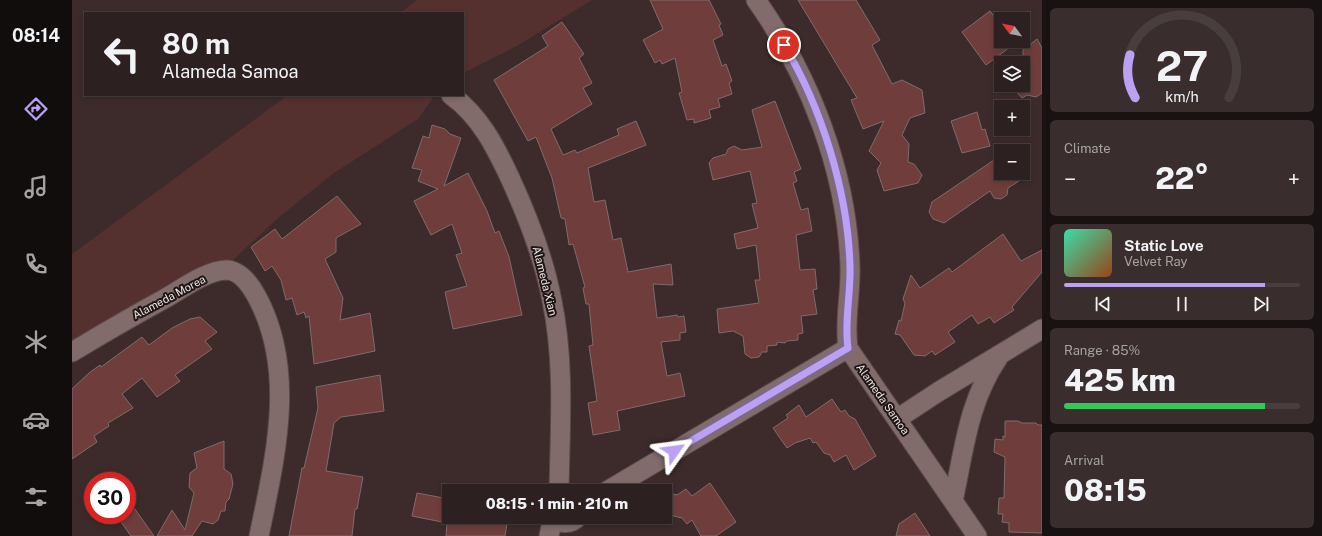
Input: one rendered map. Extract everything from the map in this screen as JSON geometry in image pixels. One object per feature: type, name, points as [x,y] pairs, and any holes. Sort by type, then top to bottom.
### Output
[{"type":"street","name":"Alameda Samoa","points":[[756,0],[790,56],[806,88],[825,136],[838,183],[846,227],[850,266],[846,328],[848,348],[977,536]]},
{"type":"street","name":"Alameda Xian","points":[[452,96],[466,106],[477,119],[504,166],[524,210],[545,270],[552,301],[560,375],[559,484]]},
{"type":"street","name":"Alameda Morea","points":[[72,352],[202,278],[226,270],[234,271],[243,278],[255,293],[270,326],[279,382],[280,414],[259,536]]},
{"type":"street","points":[[897,419],[938,392],[1042,330]]},
{"type":"street","points":[[619,484],[848,348]]},
{"type":"street","points":[[953,501],[975,402],[987,374],[1001,354]]},
{"type":"street","points":[[938,392],[957,391],[964,393],[975,402]]},
{"type":"street","points":[[549,536],[552,524]]},
{"type":"shaded area","points":[[417,0],[592,0],[517,46],[464,72],[464,12],[401,12]]},
{"type":"shaded area","points":[[287,96],[434,96],[418,119],[334,173],[278,218],[230,263],[218,264],[144,299],[72,341],[72,254]]},
{"type":"building","points":[[650,0],[709,0],[721,24],[719,25],[723,35],[713,40],[722,66],[726,64],[732,81],[729,83],[732,94],[718,99],[720,107],[709,110],[711,118],[694,123],[694,119],[687,120],[679,93],[682,92],[675,58],[662,64],[660,60],[655,63],[643,40],[663,29]]},
{"type":"building","points":[[798,0],[856,0],[880,40],[872,45],[892,84],[902,80],[922,90],[925,113],[910,118],[902,135],[909,144],[908,162],[914,164],[922,175],[918,183],[884,191],[877,170],[881,163],[869,151],[884,121],[863,129],[851,100],[857,98]]},
{"type":"building","points":[[990,11],[994,16],[994,48],[1009,48],[998,56],[994,56],[994,59],[986,65],[962,32]]},
{"type":"building","points":[[562,22],[584,54],[579,58],[592,83],[583,88],[592,104],[551,129],[563,155],[575,150],[577,153],[619,135],[617,129],[636,121],[646,145],[588,168],[594,202],[605,200],[613,240],[621,238],[628,272],[671,264],[673,285],[653,284],[657,318],[677,315],[678,317],[684,316],[686,332],[680,333],[680,340],[661,342],[667,376],[680,373],[685,396],[617,411],[620,430],[593,435],[588,403],[597,401],[589,346],[593,345],[589,304],[586,304],[583,288],[585,287],[573,244],[569,245],[565,219],[561,218],[552,178],[536,137],[528,141],[494,80],[548,46],[542,36]]},
{"type":"building","points":[[1037,39],[1042,48],[1042,93],[1036,97],[1027,95],[1022,98],[1017,92],[1030,92],[1030,56],[1023,56],[1023,50],[1026,48],[1030,48],[1030,44]]},
{"type":"building","points":[[775,101],[801,169],[794,172],[797,181],[793,183],[801,210],[808,208],[812,231],[796,235],[800,270],[815,269],[817,289],[813,290],[817,314],[801,316],[803,333],[798,334],[798,340],[787,341],[785,343],[777,342],[777,345],[767,346],[767,352],[762,352],[759,357],[751,358],[745,354],[743,336],[733,331],[719,333],[717,309],[759,303],[755,280],[760,280],[756,245],[737,249],[734,234],[758,228],[752,204],[757,203],[750,171],[713,180],[709,163],[713,158],[726,154],[728,149],[734,146],[742,150],[762,147],[752,110]]},
{"type":"building","points":[[977,112],[982,130],[985,129],[990,146],[962,153],[951,121]]},
{"type":"building","points":[[432,125],[445,129],[450,134],[461,138],[444,186],[468,173],[487,211],[495,233],[499,231],[509,257],[522,315],[453,329],[445,292],[467,286],[456,255],[462,253],[452,224],[431,235],[414,201],[438,189],[418,181],[422,170],[412,168],[423,136],[429,138]]},
{"type":"building","points":[[994,160],[994,180],[1019,181],[1008,188],[1007,195],[1001,199],[994,198],[990,191],[944,223],[933,219],[929,212],[932,202]]},
{"type":"building","points":[[337,196],[361,224],[336,238],[336,252],[325,259],[343,298],[340,320],[370,313],[375,351],[314,364],[309,316],[306,318],[304,312],[297,315],[292,298],[286,300],[281,280],[272,266],[265,271],[251,247],[275,229],[282,239]]},
{"type":"building","points":[[1003,234],[1021,261],[1042,250],[1042,272],[1012,307],[1014,310],[994,323],[990,317],[978,324],[972,315],[948,332],[955,342],[935,355],[932,351],[925,356],[914,355],[900,335],[895,334],[899,320],[901,321],[905,303],[903,299],[911,275],[920,288],[949,268],[952,272]]},
{"type":"building","points":[[200,317],[217,332],[205,341],[212,349],[175,375],[180,381],[157,397],[142,378],[122,394],[133,408],[108,423],[109,426],[94,436],[97,442],[72,459],[72,389],[89,373],[100,365],[101,367],[142,337],[149,345],[172,328],[190,319]]},
{"type":"building","points":[[380,375],[384,411],[341,417],[334,423],[326,471],[363,477],[357,509],[355,509],[352,536],[289,536],[302,468],[304,468],[318,408],[316,387]]},
{"type":"building","points":[[832,399],[841,412],[845,410],[849,416],[855,419],[876,456],[854,470],[846,455],[834,462],[830,455],[824,453],[816,442],[813,443],[810,438],[795,443],[787,448],[773,428],[788,418],[786,415],[799,405],[806,417]]},
{"type":"building","points":[[1005,421],[1018,421],[1022,423],[1036,423],[1038,425],[1042,425],[1042,533],[1009,532],[1009,523],[1002,522],[1003,514],[998,514],[999,498],[1004,498],[1005,457],[994,452],[995,439],[1003,440],[1003,436],[1005,437]]},
{"type":"building","points":[[224,441],[224,469],[231,474],[233,484],[229,499],[226,502],[225,511],[221,511],[218,520],[213,524],[202,521],[192,536],[157,536],[172,510],[185,530],[194,493],[189,487],[190,473],[197,468],[194,453]]},
{"type":"building","points":[[710,483],[736,522],[716,536],[701,536],[692,520],[687,524],[682,518],[672,516],[672,494],[677,495],[686,489],[692,496]]},
{"type":"building","points":[[417,493],[442,498],[442,522],[412,516]]},
{"type":"building","points":[[136,511],[154,536],[131,536],[122,524],[136,524]]},
{"type":"building","points":[[915,513],[930,536],[896,536],[899,524]]},
{"type":"building","points":[[447,524],[507,524],[505,536],[446,536]]},
{"type":"route","points":[[674,451],[848,348],[846,322],[850,266],[846,227],[838,183],[825,136],[806,88],[784,45]]}]
